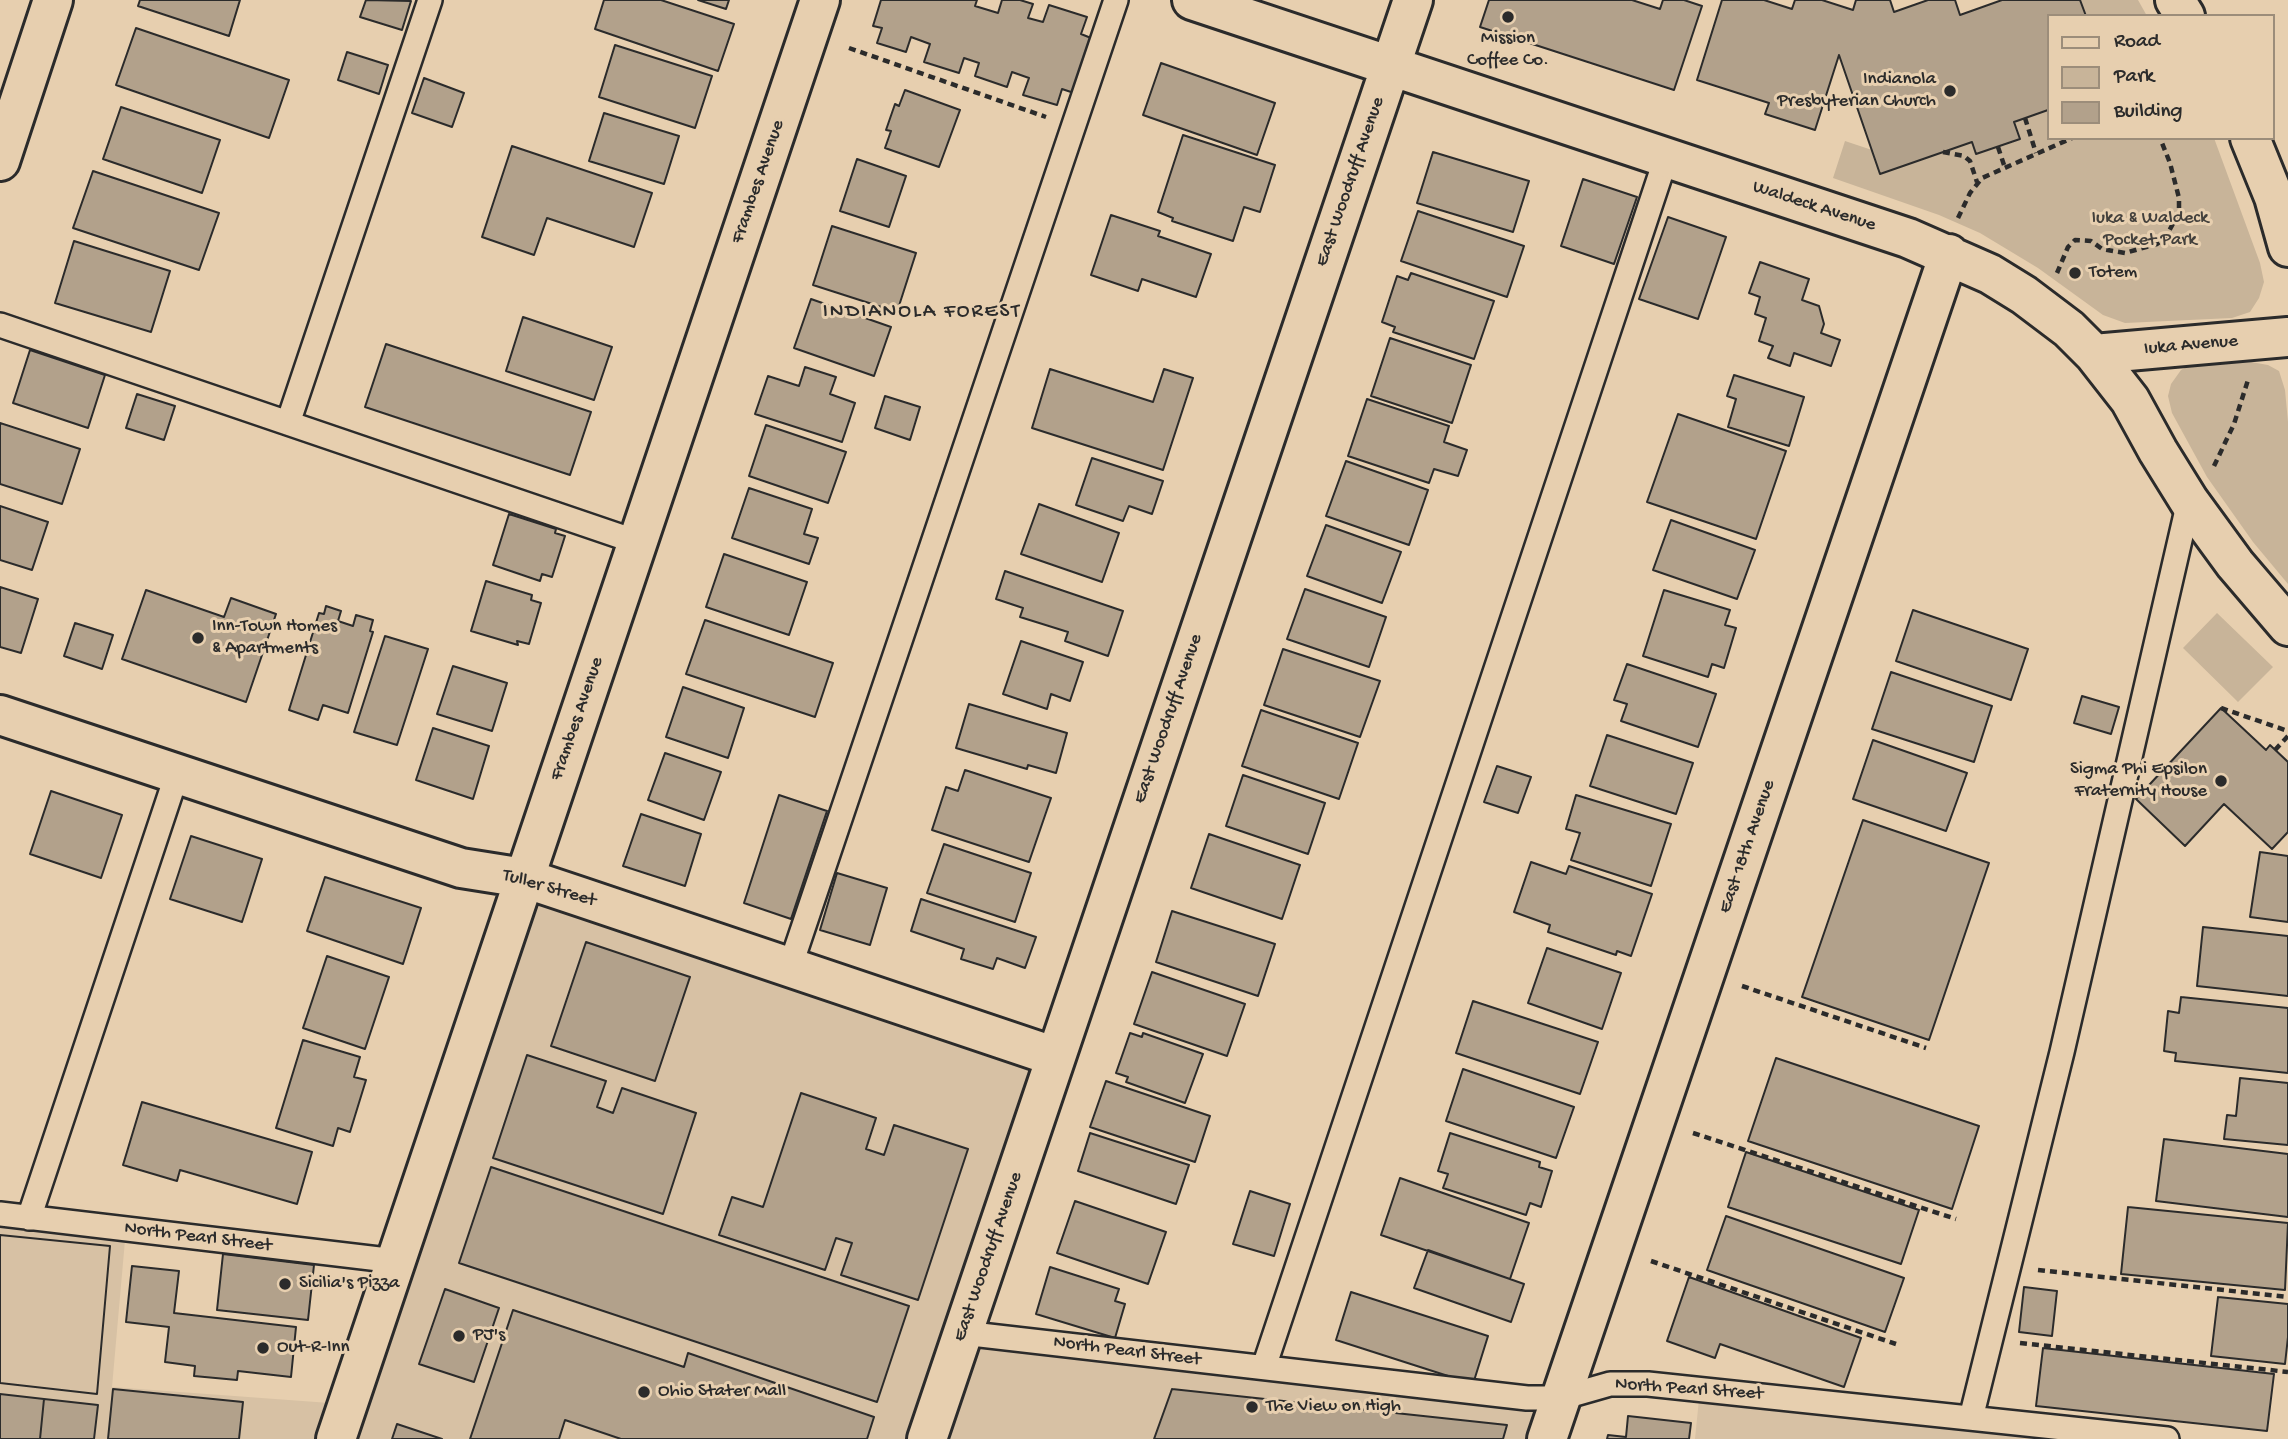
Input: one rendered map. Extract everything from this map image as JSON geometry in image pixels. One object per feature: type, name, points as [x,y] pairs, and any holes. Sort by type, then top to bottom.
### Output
[{"type":"street","points":[[0,161],[54,0]]},
{"type":"street","name":"Frambes Avenue","points":[[336,1439],[820,0]]},
{"type":"street","name":"Waldeck Avenue","points":[[1192,0],[1908,238],[1953,238],[1990,274],[2024,295],[2069,329],[2094,354],[2130,400],[2189,501],[2235,564],[2288,626]]},
{"type":"street","name":"East Woodruff Avenue","points":[[927,1439],[1413,0]]},
{"type":"street","points":[[2251,140],[2274,197],[2288,247]]},
{"type":"street","name":"East 18th Avenue","points":[[1547,1439],[1953,238]]},
{"type":"street","name":"Iuka Avenue","points":[[2094,354],[2271,339]]},
{"type":"street","name":"Tuller Street","points":[[0,715],[461,868],[524,878],[1056,1057]]},
{"type":"lane","points":[[288,423],[430,0]]},
{"type":"lane","points":[[790,967],[1116,0]]},
{"type":"lane","points":[[1264,1367],[1666,158]]},
{"type":"lane","points":[[0,325],[638,542]]},
{"type":"lane","points":[[1972,1418],[2062,1052],[2189,501]]},
{"type":"lane","points":[[29,1218],[177,774]]},
{"type":"lane","name":"North Pearl Street","points":[[0,1214],[396,1261]]},
{"type":"lane","name":"North Pearl Street","points":[[963,1333],[1527,1398],[1560,1398],[1611,1384],[1648,1384],[2167,1439]]},
{"type":"path","points":[[849,48],[1074,126]]},
{"type":"path","points":[[2025,118],[2036,153]]},
{"type":"path","points":[[1953,238],[1970,193],[1982,178],[2067,140]]},
{"type":"path","points":[[2054,281],[2061,260],[2075,240],[2091,241],[2102,249],[2125,253],[2157,244],[2165,238],[2179,213],[2179,198],[2161,140]]},
{"type":"path","points":[[1998,147],[2005,168]]},
{"type":"path","points":[[1942,152],[1964,156],[1970,161],[1978,183]]},
{"type":"path","points":[[2189,501],[2218,462],[2234,424],[2249,376],[2271,339]]},
{"type":"path","points":[[2221,708],[2288,734],[2275,750]]},
{"type":"path","points":[[1742,986],[1926,1048]]},
{"type":"path","points":[[1693,1133],[1956,1219]]},
{"type":"path","points":[[1651,1261],[1896,1344]]},
{"type":"path","points":[[2009,1267],[2288,1297]]},
{"type":"path","points":[[1991,1340],[2288,1372]]},
{"type":"shaded area","points":[[524,878],[1057,1061],[959,1335],[1568,1408],[1557,1439],[0,1439],[0,1219],[126,1229],[112,1387],[343,1404]]},
{"type":"shaded area","points":[[1700,1389],[2168,1439],[1695,1439]]},
{"type":"green space","points":[[2080,0],[2138,0],[2146,14],[2085,14]]},
{"type":"green space","name":"Iuka & Waldeck Pocket Park","points":[[2046,111],[2046,140],[2215,140],[2260,263],[2264,282],[2259,298],[2250,312],[2232,318],[2125,323],[2103,315],[2038,268],[1980,233],[1939,215],[1833,178],[1845,141],[1872,150],[1881,174],[1972,142],[1977,154],[2019,140],[2014,122]]},
{"type":"green space","points":[[2251,362],[2268,365],[2279,371],[2285,390],[2288,422],[2288,584],[2253,542],[2207,477],[2172,413],[2168,396],[2171,384],[2181,370],[2194,363]]},
{"type":"green space","points":[[2217,613],[2273,667],[2238,702],[2183,648]]},
{"type":"building","points":[[140,0],[240,0],[229,36],[138,6]]},
{"type":"building","points":[[366,0],[411,1],[402,30],[360,17]]},
{"type":"building","points":[[604,0],[661,0],[734,24],[718,71],[595,29]]},
{"type":"building","points":[[698,0],[729,0],[726,9]]},
{"type":"building","points":[[881,0],[977,0],[975,6],[998,13],[1002,0],[1020,0],[1033,4],[1028,18],[1043,22],[1049,5],[1087,17],[1081,34],[1091,38],[1074,93],[1062,89],[1057,105],[1023,95],[1029,78],[1012,72],[1007,87],[975,76],[979,63],[964,58],[959,73],[924,62],[930,44],[911,37],[906,52],[877,43],[882,28],[873,26]]},
{"type":"building","points":[[1489,0],[1632,0],[1660,9],[1663,0],[1684,0],[1702,6],[1674,90],[1480,27]]},
{"type":"building","name":"Indianola Presbyterian Church","points":[[1722,0],[1764,0],[1792,9],[1795,0],[1822,0],[1853,10],[1856,0],[1890,0],[1894,12],[1928,0],[1955,0],[1960,15],[2002,0],[2080,0],[2085,14],[2046,14],[2046,111],[2014,122],[2020,139],[1976,154],[1972,142],[1880,174],[1839,55],[1815,130],[1765,114],[1769,103],[1697,80]]},
{"type":"building","points":[[136,28],[289,80],[269,138],[116,85]]},
{"type":"building","points":[[615,45],[712,76],[695,128],[599,97]]},
{"type":"building","points":[[347,52],[388,65],[379,94],[338,80]]},
{"type":"building","points":[[1161,63],[1275,103],[1257,155],[1143,115]]},
{"type":"building","points":[[424,78],[464,93],[452,127],[412,113]]},
{"type":"building","points":[[905,90],[960,110],[939,167],[885,148],[891,131],[886,130],[895,104],[899,106]]},
{"type":"building","points":[[121,107],[220,140],[202,193],[103,159]]},
{"type":"building","points":[[604,113],[679,136],[664,184],[589,161]]},
{"type":"building","points":[[1183,135],[1275,165],[1260,212],[1244,207],[1233,241],[1172,221],[1173,218],[1158,212]]},
{"type":"building","points":[[512,146],[652,193],[634,247],[547,218],[534,255],[482,237]]},
{"type":"building","points":[[1433,152],[1529,181],[1513,232],[1417,203]]},
{"type":"building","points":[[857,159],[906,176],[889,227],[840,211]]},
{"type":"building","points":[[93,171],[219,213],[199,270],[73,228]]},
{"type":"building","points":[[1583,179],[1637,197],[1614,264],[1561,246]]},
{"type":"building","points":[[1418,211],[1524,246],[1507,297],[1401,261]]},
{"type":"building","points":[[1111,215],[1160,231],[1158,236],[1211,254],[1196,297],[1142,279],[1138,291],[1091,275]]},
{"type":"building","points":[[1668,217],[1726,237],[1698,319],[1639,299]]},
{"type":"building","points":[[832,226],[916,253],[897,312],[813,285]]},
{"type":"building","points":[[74,241],[170,271],[151,332],[55,303]]},
{"type":"building","points":[[1760,262],[1809,279],[1802,300],[1819,306],[1824,324],[1821,333],[1840,340],[1831,366],[1794,353],[1790,366],[1768,358],[1773,346],[1759,341],[1766,318],[1755,314],[1760,297],[1749,293]]},
{"type":"building","points":[[1411,273],[1494,301],[1474,359],[1393,332],[1395,327],[1382,322],[1397,276],[1408,280]]},
{"type":"building","points":[[811,299],[891,327],[874,376],[794,348]]},
{"type":"building","points":[[523,317],[612,347],[594,400],[506,371]]},
{"type":"building","points":[[1390,338],[1471,365],[1452,423],[1371,396]]},
{"type":"building","points":[[386,344],[591,412],[570,475],[365,407]]},
{"type":"building","points":[[30,350],[105,375],[88,428],[13,403]]},
{"type":"building","points":[[805,367],[836,377],[830,394],[855,403],[842,442],[755,414],[768,376],[799,386]]},
{"type":"building","points":[[1050,369],[1153,402],[1164,369],[1193,378],[1163,470],[1032,428]]},
{"type":"building","points":[[1734,375],[1804,397],[1789,446],[1728,427],[1736,399],[1727,396]]},
{"type":"building","points":[[137,394],[175,406],[164,440],[126,428]]},
{"type":"building","points":[[885,396],[920,407],[910,440],[875,428]]},
{"type":"building","points":[[1367,399],[1449,426],[1444,442],[1467,450],[1458,476],[1434,469],[1429,483],[1348,456]]},
{"type":"building","points":[[1678,414],[1786,451],[1756,539],[1647,502]]},
{"type":"building","points":[[0,423],[80,449],[62,504],[0,484]]},
{"type":"building","points":[[766,425],[846,452],[828,503],[749,476]]},
{"type":"building","points":[[1092,458],[1163,481],[1152,514],[1129,506],[1123,521],[1076,505]]},
{"type":"building","points":[[1346,461],[1428,490],[1409,545],[1326,516]]},
{"type":"building","points":[[749,488],[812,509],[804,534],[818,538],[809,564],[732,538]]},
{"type":"building","points":[[1039,504],[1119,533],[1102,582],[1021,554]]},
{"type":"building","points":[[0,506],[48,522],[32,570],[0,560]]},
{"type":"building","points":[[509,514],[556,529],[555,533],[565,536],[552,577],[542,574],[540,581],[493,565]]},
{"type":"building","points":[[1671,520],[1755,550],[1737,599],[1653,570]]},
{"type":"building","points":[[1326,525],[1401,552],[1382,603],[1307,576]]},
{"type":"building","points":[[724,554],[807,582],[789,635],[706,607]]},
{"type":"building","points":[[1005,571],[1123,611],[1108,656],[1065,641],[1068,632],[1020,617],[1023,608],[996,599]]},
{"type":"building","points":[[486,581],[532,595],[531,600],[541,603],[529,644],[517,641],[518,645],[471,631]]},
{"type":"building","points":[[0,587],[38,599],[21,653],[0,647]]},
{"type":"building","points":[[1305,589],[1386,617],[1369,667],[1287,639]]},
{"type":"building","name":"Inn-Town Homes & Apartments","points":[[146,590],[224,617],[231,598],[276,614],[246,702],[122,659]]},
{"type":"building","points":[[1664,590],[1730,610],[1725,625],[1736,628],[1724,668],[1712,664],[1708,677],[1643,656]]},
{"type":"building","points":[[326,606],[341,611],[338,621],[353,626],[356,615],[373,620],[370,631],[373,632],[348,713],[323,705],[318,720],[289,710],[319,613],[324,614]]},
{"type":"building","points":[[1913,610],[2028,649],[2011,700],[1896,661]]},
{"type":"building","points":[[705,620],[833,663],[815,717],[686,674]]},
{"type":"building","points":[[75,623],[113,635],[102,669],[64,656]]},
{"type":"building","points":[[385,636],[428,649],[397,745],[354,732]]},
{"type":"building","points":[[1021,641],[1083,662],[1070,701],[1051,694],[1047,709],[1003,694]]},
{"type":"building","points":[[1283,649],[1380,681],[1360,737],[1264,705]]},
{"type":"building","points":[[1627,664],[1716,694],[1698,747],[1621,721],[1627,704],[1614,700]]},
{"type":"building","points":[[453,666],[507,683],[492,731],[437,714]]},
{"type":"building","points":[[1891,672],[1992,706],[1974,762],[1872,729]]},
{"type":"building","points":[[683,687],[744,708],[728,758],[666,737]]},
{"type":"building","points":[[2082,696],[2119,707],[2111,734],[2074,723]]},
{"type":"building","points":[[969,704],[1067,733],[1056,773],[1028,765],[1027,769],[956,748]]},
{"type":"building","name":"Sigma Phi Epsilon Fraternity House","points":[[2221,708],[2266,750],[2270,745],[2288,762],[2288,832],[2272,849],[2224,804],[2185,846],[2136,799]]},
{"type":"building","points":[[1261,710],[1358,743],[1339,799],[1242,766]]},
{"type":"building","points":[[433,728],[489,746],[473,799],[416,780]]},
{"type":"building","points":[[1607,735],[1693,763],[1676,814],[1590,786]]},
{"type":"building","points":[[1873,740],[1967,773],[1946,831],[1853,799]]},
{"type":"building","points":[[665,753],[721,772],[704,820],[648,800]]},
{"type":"building","points":[[1497,766],[1531,777],[1518,813],[1484,802]]},
{"type":"building","points":[[965,770],[1051,798],[1029,862],[932,830],[946,787],[958,791]]},
{"type":"building","points":[[1243,775],[1325,803],[1308,854],[1226,826]]},
{"type":"building","points":[[51,791],[122,815],[101,878],[30,854]]},
{"type":"building","points":[[779,795],[827,811],[791,919],[744,903]]},
{"type":"building","points":[[1576,795],[1671,824],[1651,886],[1571,860],[1580,833],[1566,829]]},
{"type":"building","points":[[641,814],[701,834],[685,886],[623,866]]},
{"type":"building","points":[[1863,820],[1989,863],[1929,1040],[1802,997]]},
{"type":"building","points":[[1209,834],[1300,865],[1282,919],[1191,888]]},
{"type":"building","points":[[191,836],[262,859],[242,922],[170,899]]},
{"type":"building","points":[[944,844],[1031,873],[1015,922],[927,893]]},
{"type":"building","points":[[2260,852],[2288,856],[2288,922],[2250,917]]},
{"type":"building","points":[[1531,862],[1566,874],[1569,866],[1652,894],[1631,956],[1617,951],[1616,955],[1548,932],[1550,925],[1514,912]]},
{"type":"building","points":[[837,873],[887,888],[870,945],[820,930]]},
{"type":"building","points":[[325,877],[421,908],[403,964],[307,931]]},
{"type":"building","points":[[921,899],[1036,937],[1025,968],[997,958],[993,969],[961,959],[964,949],[911,931]]},
{"type":"building","points":[[1172,911],[1275,944],[1258,996],[1156,962]]},
{"type":"building","points":[[2203,927],[2288,936],[2288,996],[2197,986]]},
{"type":"building","points":[[586,942],[690,977],[655,1081],[551,1046]]},
{"type":"building","points":[[1547,948],[1621,973],[1602,1029],[1528,1003]]},
{"type":"building","points":[[327,956],[389,977],[365,1049],[303,1028]]},
{"type":"building","points":[[1152,972],[1245,1004],[1227,1056],[1134,1024]]},
{"type":"building","points":[[2181,997],[2288,1008],[2288,1073],[2175,1061],[2176,1053],[2164,1051],[2168,1011],[2179,1013]]},
{"type":"building","points":[[1473,1001],[1598,1042],[1580,1094],[1456,1053]]},
{"type":"building","points":[[1130,1033],[1142,1037],[1143,1033],[1203,1054],[1185,1103],[1126,1082],[1128,1077],[1116,1073]]},
{"type":"building","points":[[303,1040],[360,1057],[354,1077],[366,1080],[350,1132],[338,1128],[333,1146],[276,1128]]},
{"type":"building","points":[[527,1055],[606,1081],[597,1107],[613,1113],[622,1088],[696,1113],[663,1214],[493,1158]]},
{"type":"building","points":[[1776,1058],[1979,1126],[1952,1209],[1748,1141]]},
{"type":"building","points":[[1463,1069],[1574,1107],[1556,1158],[1446,1121]]},
{"type":"building","points":[[2240,1078],[2288,1083],[2288,1145],[2224,1139],[2227,1115],[2236,1116]]},
{"type":"building","points":[[1106,1081],[1210,1116],[1195,1162],[1090,1127]]},
{"type":"building","points":[[801,1093],[876,1118],[866,1149],[884,1155],[894,1125],[968,1149],[918,1300],[841,1275],[852,1243],[836,1238],[825,1270],[719,1235],[732,1197],[763,1207]]},
{"type":"building","points":[[142,1102],[312,1152],[297,1204],[180,1170],[177,1181],[123,1165]]},
{"type":"building","points":[[1090,1133],[1189,1165],[1176,1204],[1078,1171]]},
{"type":"building","points":[[1450,1133],[1540,1162],[1539,1167],[1552,1171],[1541,1207],[1530,1203],[1526,1215],[1443,1188],[1448,1174],[1438,1171]]},
{"type":"building","points":[[2164,1139],[2288,1154],[2288,1217],[2156,1201]]},
{"type":"building","points":[[1746,1152],[1919,1210],[1901,1264],[1728,1207]]},
{"type":"building","points":[[491,1167],[909,1306],[877,1402],[459,1263]]},
{"type":"building","points":[[1400,1178],[1529,1223],[1510,1279],[1381,1235]]},
{"type":"building","points":[[1250,1191],[1290,1204],[1274,1256],[1233,1244]]},
{"type":"building","points":[[1075,1201],[1166,1232],[1148,1284],[1057,1253]]},
{"type":"building","points":[[2128,1207],[2288,1223],[2285,1290],[2121,1274]]},
{"type":"building","points":[[1726,1216],[1904,1278],[1885,1332],[1707,1270]]},
{"type":"building","points":[[0,1235],[110,1246],[97,1394],[0,1383]]},
{"type":"building","points":[[0,1235],[110,1246],[97,1394],[0,1383]]},
{"type":"building","points":[[1428,1250],[1524,1284],[1511,1322],[1414,1288]]},
{"type":"building","points":[[223,1254],[314,1265],[308,1320],[217,1310]]},
{"type":"building","points":[[132,1266],[179,1271],[174,1313],[296,1327],[291,1377],[238,1371],[237,1380],[194,1376],[195,1366],[165,1362],[169,1327],[126,1322]]},
{"type":"building","points":[[1050,1267],[1119,1289],[1115,1301],[1125,1304],[1115,1338],[1036,1314]]},
{"type":"building","points":[[1689,1277],[1861,1338],[1844,1387],[1720,1344],[1715,1358],[1667,1341]]},
{"type":"building","points":[[2024,1287],[2057,1291],[2052,1336],[2019,1332]]},
{"type":"building","name":"PJ's","points":[[445,1289],[499,1308],[474,1382],[419,1364]]},
{"type":"building","points":[[1351,1292],[1488,1336],[1473,1384],[1336,1340]]},
{"type":"building","points":[[2218,1297],[2288,1304],[2285,1364],[2211,1356]]},
{"type":"building","name":"Ohio Stater Mall","points":[[513,1310],[684,1367],[688,1353],[874,1417],[867,1439],[621,1439],[565,1420],[559,1439],[470,1439]]},
{"type":"building","points":[[2043,1348],[2274,1374],[2267,1431],[2036,1406]]},
{"type":"building","points":[[113,1389],[243,1402],[239,1439],[108,1439]]},
{"type":"building","name":"The View on High","points":[[1172,1389],[1507,1425],[1503,1439],[1154,1439]]},
{"type":"building","points":[[0,1394],[44,1399],[40,1439],[0,1439]]},
{"type":"building","points":[[44,1399],[98,1405],[94,1439],[40,1439]]},
{"type":"building","points":[[1628,1416],[1691,1423],[1689,1439],[1607,1439],[1608,1435],[1626,1437]]},
{"type":"building","points":[[397,1424],[442,1439],[392,1439]]},
{"type":"place","name":"Mission Coffee Co.","points":[[1508,17]]},
{"type":"place","name":"Indianola Presbyterian Church","points":[[1950,91]]},
{"type":"place","name":"Totem","points":[[2075,273]]},
{"type":"place","name":"Inn-Town Homes & Apartments","points":[[198,638]]},
{"type":"place","name":"Sigma Phi Epsilon Fraternity House","points":[[2221,781]]},
{"type":"place","name":"Sicilia's Pizza","points":[[285,1284]]},
{"type":"place","name":"PJ's","points":[[459,1336]]},
{"type":"place","name":"Out-R-Inn","points":[[263,1348]]},
{"type":"place","name":"Ohio Stater Mall","points":[[644,1392]]},
{"type":"place","name":"The View on High","points":[[1252,1407]]},
{"type":"district","name":"INDIANOLA FOREST","points":[[922,313]]}]
